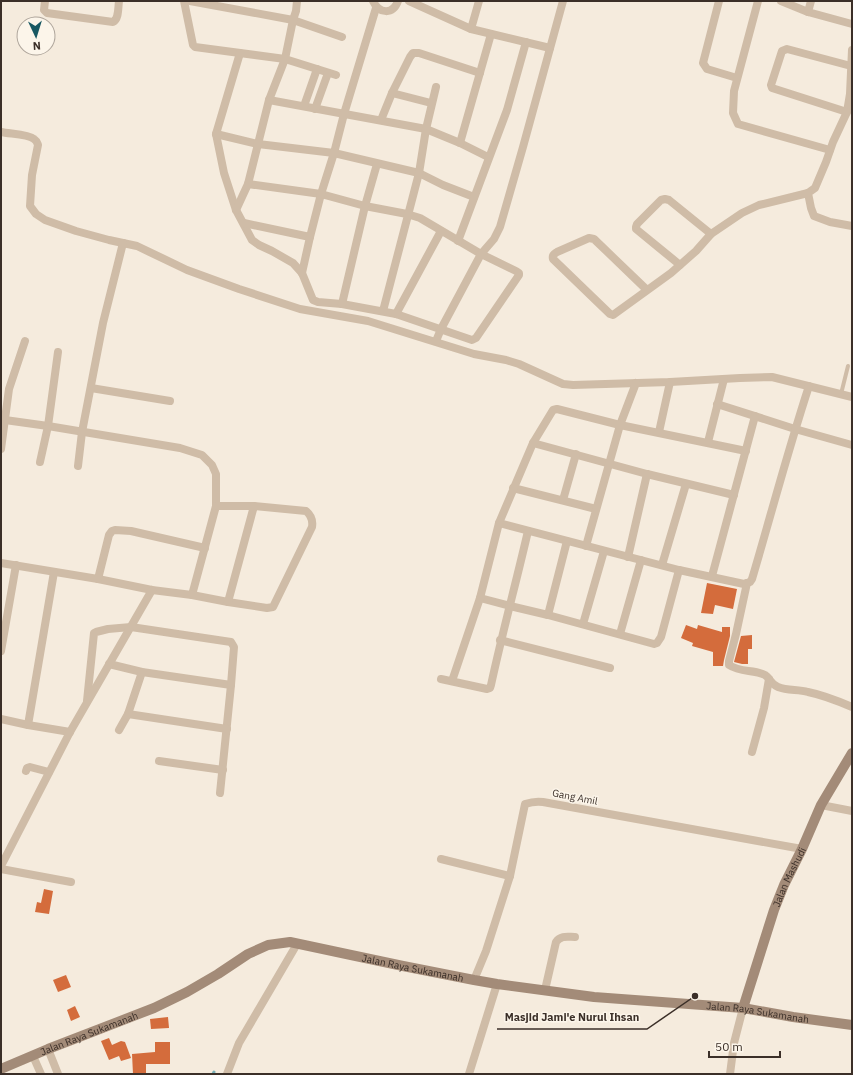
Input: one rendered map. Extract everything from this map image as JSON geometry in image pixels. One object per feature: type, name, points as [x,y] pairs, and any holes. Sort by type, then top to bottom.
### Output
[{"type":"street","points":[[45,1],[44,10],[47,13],[113,22],[117,19],[120,1]]},
{"type":"street","points":[[184,1],[193,45],[195,47],[285,59],[332,74],[315,109]]},
{"type":"street","points":[[190,1],[293,20],[342,37]]},
{"type":"street","points":[[236,210],[248,184],[269,100],[285,59],[297,1]]},
{"type":"street","points":[[302,273],[321,194],[334,154],[375,4],[381,10],[386,11],[391,10],[396,6],[398,1]]},
{"type":"street","points":[[409,1],[472,29],[550,48]]},
{"type":"street","points":[[472,29],[479,1]]},
{"type":"street","points":[[436,341],[481,254],[494,238],[500,227],[563,1]]},
{"type":"street","points":[[719,1],[704,63],[707,69],[737,78]]},
{"type":"street","points":[[758,1],[737,78],[732,113],[738,124],[830,150]]},
{"type":"street","points":[[781,1],[808,12],[852,24]]},
{"type":"street","points":[[808,12],[811,1]]},
{"type":"street","points":[[460,143],[491,34]]},
{"type":"street","points":[[458,241],[488,157],[507,110],[526,42]]},
{"type":"street","points":[[847,112],[785,91],[774,89],[771,85],[782,51],[784,49],[851,66]]},
{"type":"street","points":[[647,290],[594,239],[589,238],[557,252],[552,257],[612,315],[656,285],[696,251],[712,234],[742,213],[759,205],[808,195],[815,188],[833,142],[847,112],[850,94],[852,51]]},
{"type":"street","points":[[381,120],[392,93],[411,55],[419,52],[480,73]]},
{"type":"street","points":[[240,53],[216,134],[224,173],[236,210],[252,240],[293,263],[302,273],[313,300],[396,314],[472,340],[475,339],[519,276],[516,271],[481,254],[420,218],[365,206],[321,194],[248,184]]},
{"type":"street","points":[[304,106],[317,69]]},
{"type":"street","points":[[382,311],[419,172],[431,103],[436,87]]},
{"type":"street","points":[[392,93],[431,103]]},
{"type":"street","points":[[269,100],[426,129],[460,143],[488,157]]},
{"type":"street","points":[[1,132],[30,137],[37,142],[38,145],[32,175],[30,206],[36,214],[45,220],[76,231],[137,246],[187,270],[300,309],[368,320],[474,354],[519,364],[563,384],[670,382],[772,377],[852,397]]},
{"type":"street","points":[[216,134],[258,144],[334,154],[419,172],[443,185],[474,197]]},
{"type":"street","points":[[342,304],[365,206],[377,164]]},
{"type":"street","points":[[808,195],[810,208],[814,216],[830,222],[852,226]]},
{"type":"street","points":[[680,265],[636,229],[637,224],[661,200],[669,200],[712,234]]},
{"type":"street","points":[[244,223],[310,237]]},
{"type":"street","points":[[396,314],[441,231]]},
{"type":"street","points":[[78,466],[82,432],[102,323],[123,243]]},
{"type":"street","points":[[1,449],[2,429],[5,420],[5,389],[25,341]]},
{"type":"street","points":[[40,462],[48,426],[58,352]]},
{"type":"street","points":[[708,442],[724,379]]},
{"type":"street","points":[[659,432],[670,382]]},
{"type":"street","points":[[586,546],[620,425],[636,383]]},
{"type":"street","points":[[498,523],[679,570],[744,584],[750,582],[809,386]]},
{"type":"street","points":[[91,388],[170,401]]},
{"type":"street","points":[[717,404],[795,429],[852,445]]},
{"type":"street","points":[[452,681],[480,598],[498,523],[533,443],[553,410],[555,409],[620,425],[746,451]]},
{"type":"street","points":[[712,576],[755,416]]},
{"type":"street","points":[[5,420],[180,448],[202,456],[212,465],[216,474],[216,506],[192,595]]},
{"type":"street","points":[[533,443],[686,484],[734,495]]},
{"type":"street","points":[[563,500],[576,454]]},
{"type":"street","points":[[628,557],[648,474]]},
{"type":"street","points":[[662,565],[686,484]]},
{"type":"street","points":[[513,488],[596,509]]},
{"type":"street","points":[[1,563],[98,579],[152,590],[192,595],[267,608],[273,607],[312,527],[313,522],[310,514],[306,512],[254,506],[216,506]]},
{"type":"street","points":[[228,602],[254,506]]},
{"type":"street","points":[[98,579],[109,535],[115,530],[131,531],[204,548]]},
{"type":"street","points":[[441,679],[487,689],[490,688],[500,640],[528,532]]},
{"type":"street","points":[[548,614],[567,541]]},
{"type":"street","points":[[584,624],[604,551]]},
{"type":"street","points":[[620,634],[641,560]]},
{"type":"street","points":[[1,651],[16,565]]},
{"type":"street","points":[[480,598],[548,614],[654,644],[659,641],[661,637],[679,570]]},
{"type":"street","points":[[28,725],[54,572]]},
{"type":"street","points":[[747,583],[729,664],[740,670],[766,675],[773,684],[780,688],[807,691],[852,707]]},
{"type":"street","points":[[1,866],[70,732],[152,590]]},
{"type":"street","points":[[87,704],[94,634],[96,632],[108,629],[131,627],[231,642],[234,647],[220,793]]},
{"type":"street","points":[[500,640],[610,668]]},
{"type":"street","points":[[109,664],[142,672],[231,685]]},
{"type":"street","points":[[119,730],[128,714],[142,672]]},
{"type":"street","points":[[752,752],[764,708],[769,679]]},
{"type":"street","points":[[128,714],[227,729]]},
{"type":"street","points":[[1,719],[70,732]]},
{"type":"street","name":"Jalan Mashudi","points":[[743,1008],[774,910],[784,884],[802,850],[821,806],[849,763],[852,753]]},
{"type":"street","points":[[159,761],[223,770]]},
{"type":"street","points":[[26,771],[27,768],[30,768],[49,772]]},
{"type":"street","name":"Gang Amil","points":[[474,980],[486,951],[510,876],[525,804],[536,801],[543,802],[802,850]]},
{"type":"street","points":[[821,806],[852,811]]},
{"type":"street","points":[[441,859],[510,876]]},
{"type":"street","points":[[1,869],[71,882]]},
{"type":"street","points":[[545,990],[558,940],[564,937],[575,937]]},
{"type":"street","name":"Jalan Raya Sukamanah","points":[[1,1069],[154,1008],[187,992],[248,954],[268,944],[290,942],[497,984],[594,997],[743,1008],[852,1025]]},
{"type":"street","points":[[227,1074],[239,1042],[297,944]]},
{"type":"street","points":[[469,1074],[497,984]]},
{"type":"street","points":[[730,1074],[734,1043],[743,1008]]},
{"type":"street","points":[[48,1049],[58,1074]]},
{"type":"street","points":[[33,1056],[41,1074]]},
{"type":"lane","points":[[841,394],[848,366]]},
{"type":"building","points":[[707,583],[737,589],[733,609],[715,605],[713,614],[701,613]]},
{"type":"building","points":[[686,625],[697,629],[698,625],[722,632],[722,627],[730,627],[730,636],[723,666],[713,666],[713,652],[692,646],[693,643],[681,638]]},
{"type":"building","points":[[752,635],[752,649],[748,649],[748,664],[734,662],[741,636]]},
{"type":"building","points":[[44,889],[53,891],[49,914],[35,912],[37,902],[41,903]]},
{"type":"building","points":[[66,975],[71,987],[58,992],[53,980]]},
{"type":"building","points":[[75,1006],[80,1017],[71,1021],[67,1010]]},
{"type":"building","points":[[168,1017],[169,1028],[151,1029],[150,1019]]},
{"type":"building","points":[[109,1038],[112,1045],[121,1041],[125,1042],[131,1058],[121,1061],[119,1056],[109,1060],[101,1041]]},
{"type":"building","points":[[155,1042],[170,1042],[170,1064],[146,1064],[146,1074],[133,1074],[132,1054],[155,1052]]},
{"type":"place","name":"Masjid Jami'e Nurul Ihsan","points":[[695,996]]}]
